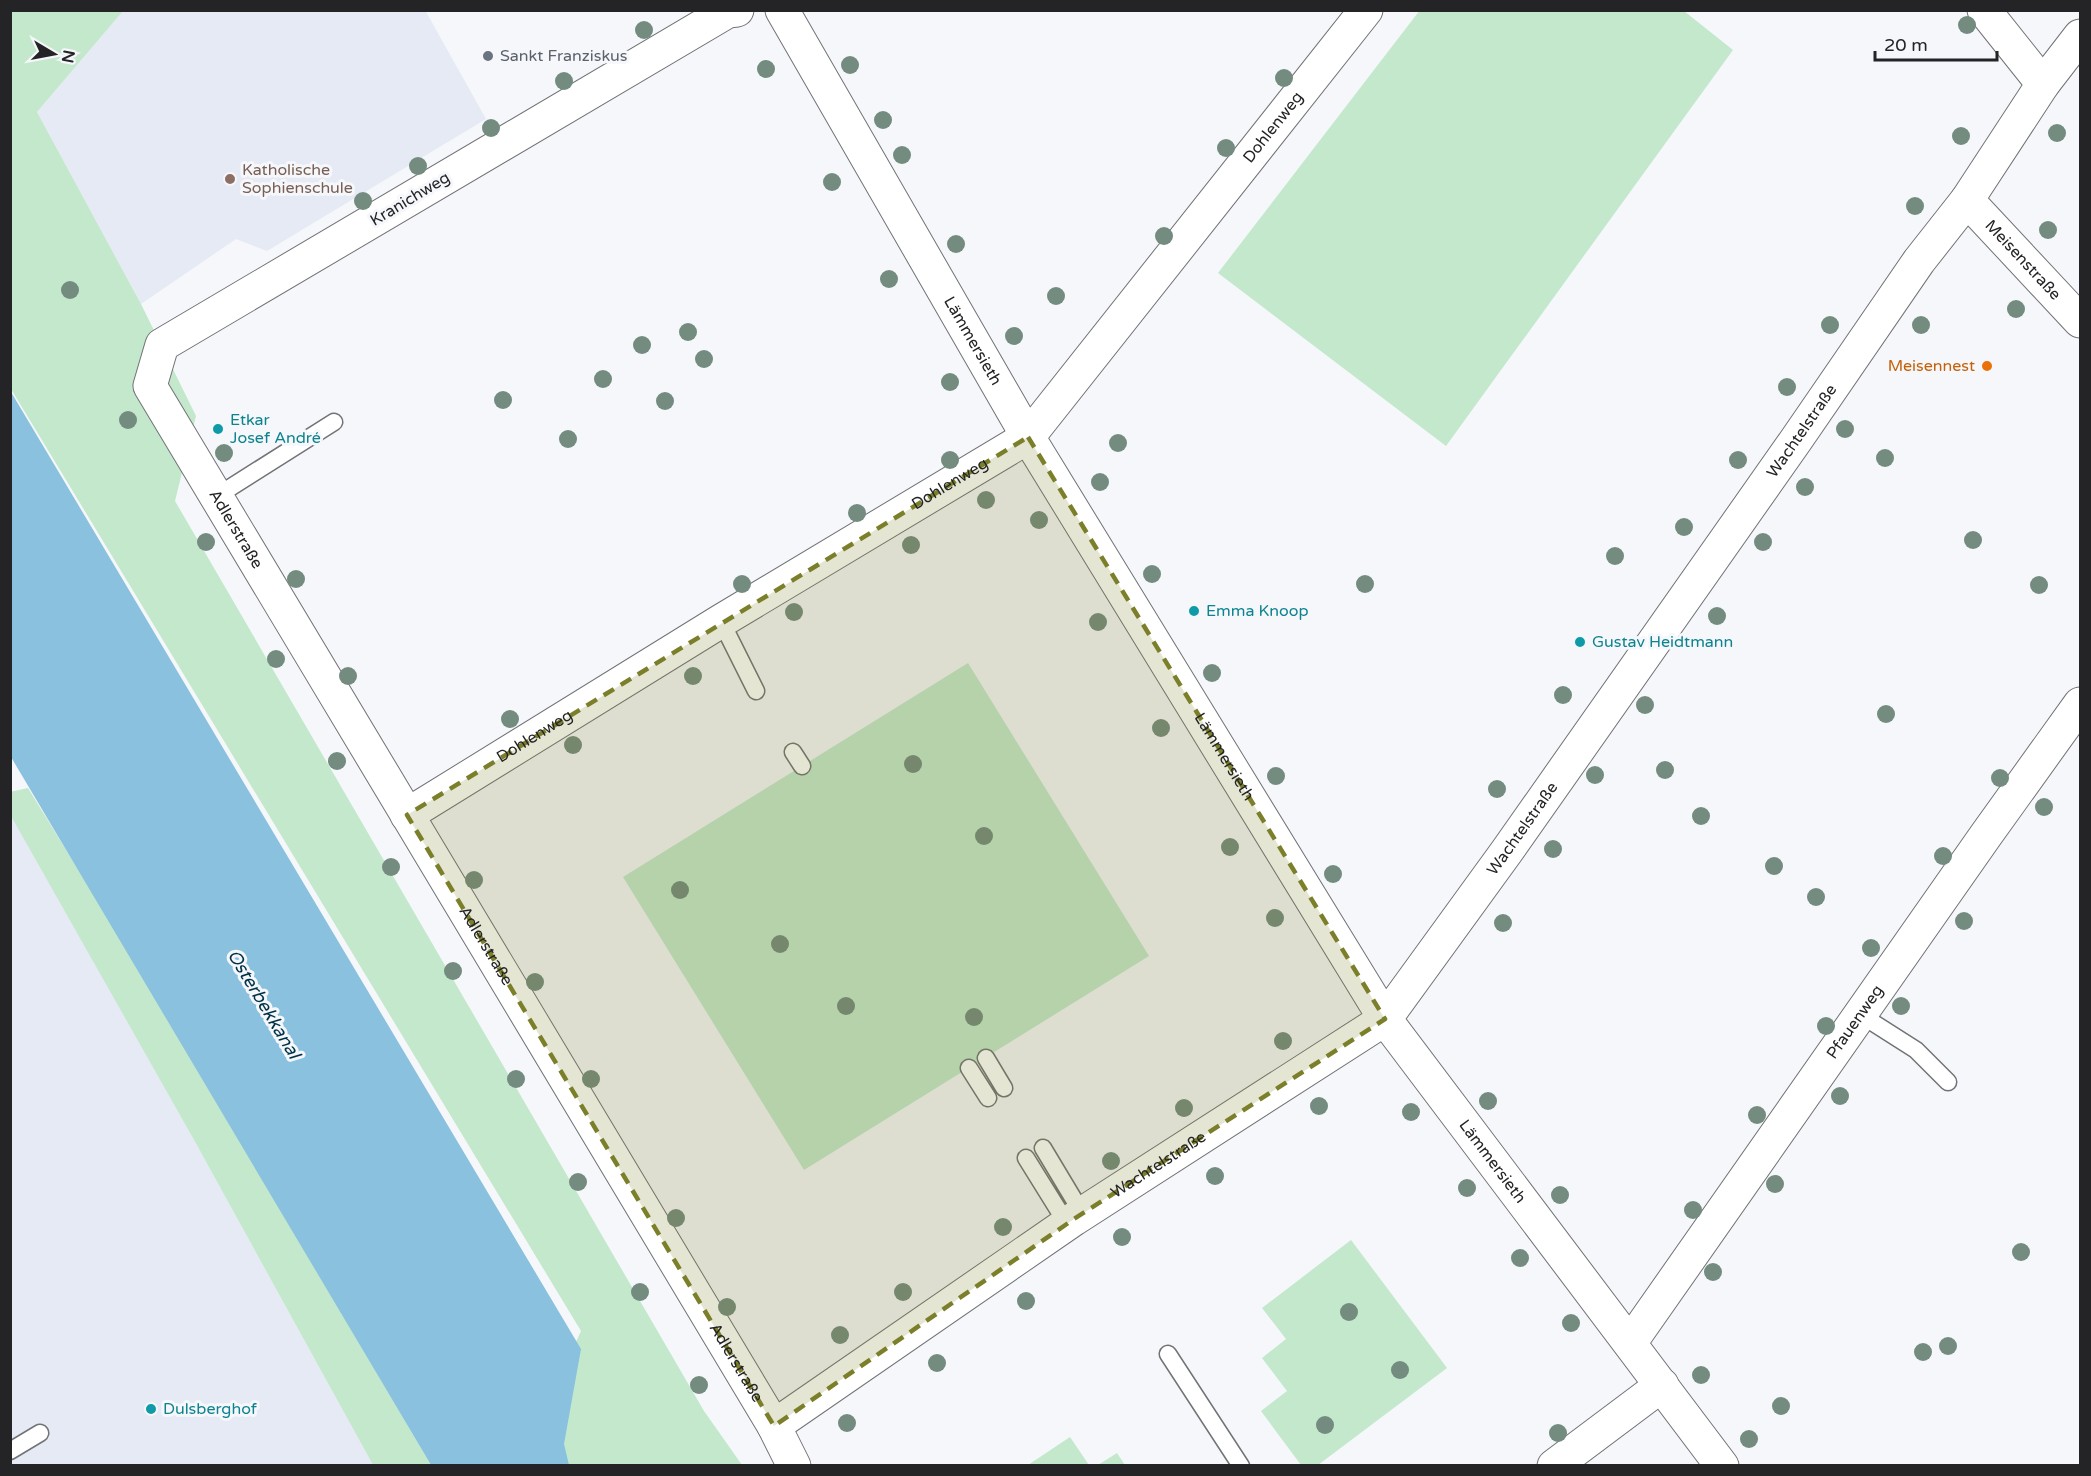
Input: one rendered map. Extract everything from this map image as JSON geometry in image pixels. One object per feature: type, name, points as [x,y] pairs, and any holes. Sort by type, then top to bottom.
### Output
[{"type":"street","name":"Kranichweg","points":[[175,426],[150,386],[162,345],[728,11],[737,10]]},
{"type":"street","name":"Lämmersieth","points":[[783,10],[1028,437],[1385,1019],[1722,1466]]},
{"type":"street","name":"Dohlenweg","points":[[407,815],[721,621],[1028,437],[1366,10]]},
{"type":"street","points":[[1984,10],[2043,84]]},
{"type":"street","name":"Wachtelstraße","points":[[774,1426],[1074,1219],[1385,1019],[1507,851],[1919,261],[1966,200],[2043,84],[2080,36]]},
{"type":"street","name":"Meisenstraße","points":[[1966,200],[2080,321]]},
{"type":"street","name":"Adlerstraße","points":[[175,426],[774,1426],[794,1466]]},
{"type":"street","name":"Pfauenweg","points":[[1630,1343],[2080,704]]},
{"type":"street","points":[[1554,1466],[1662,1385]]},
{"type":"lane","points":[[217,496],[334,422]]},
{"type":"lane","points":[[721,621],[756,691]]},
{"type":"lane","points":[[1861,1015],[1916,1050],[1948,1083]]},
{"type":"lane","points":[[986,1058],[1004,1088]]},
{"type":"lane","points":[[969,1068],[988,1098]]},
{"type":"lane","points":[[1043,1148],[1074,1219]]},
{"type":"lane","points":[[1026,1158],[1074,1219]]},
{"type":"lane","points":[[1168,1354],[1241,1466]]},
{"type":"lane","points":[[10,1451],[40,1433]]},
{"type":"highlighted area","points":[[1028,437],[1385,1019],[1074,1219],[774,1426],[407,815]]},
{"type":"shaded area","name":"Katholische Sophienschule","points":[[425,10],[486,119],[267,251],[236,239],[141,304],[37,112],[123,11]]},
{"type":"shaded area","points":[[10,812],[194,1140],[373,1465],[11,1465]]},
{"type":"green space","points":[[1420,10],[1684,11],[1733,50],[1446,446],[1218,273]]},
{"type":"green space","points":[[11,11],[123,11],[37,112],[141,304],[196,416],[175,501],[704,1411],[742,1465],[520,1465],[581,1331],[11,389]]},
{"type":"green space","points":[[968,663],[1149,956],[804,1170],[623,877]]},
{"type":"green space","points":[[28,788],[95,897],[431,1465],[373,1465],[194,1140],[11,816],[10,792]]},
{"type":"green space","points":[[1351,1240],[1447,1368],[1318,1465],[1301,1465],[1261,1411],[1287,1391],[1262,1358],[1286,1339],[1262,1308]]},
{"type":"green space","points":[[1070,1437],[1089,1465],[1028,1465]]},
{"type":"green space","points":[[1117,1453],[1125,1465],[1098,1465]]},
{"type":"water","name":"Osterbekkanal","points":[[11,392],[581,1349],[564,1444],[569,1465],[431,1465],[11,757]]},
{"type":"place","name":"Sankt Franziskus","points":[[488,56]]},
{"type":"place","name":"Katholische Sophienschule","points":[[230,179]]},
{"type":"place","name":"Meisennest","points":[[1987,366]]},
{"type":"place","name":"Etkar Josef André","points":[[218,429]]},
{"type":"place","name":"Emma Knoop","points":[[1194,611]]},
{"type":"place","name":"Gustav Heidtmann","points":[[1580,642]]},
{"type":"place","name":"Dulsberghof","points":[[151,1409]]}]
